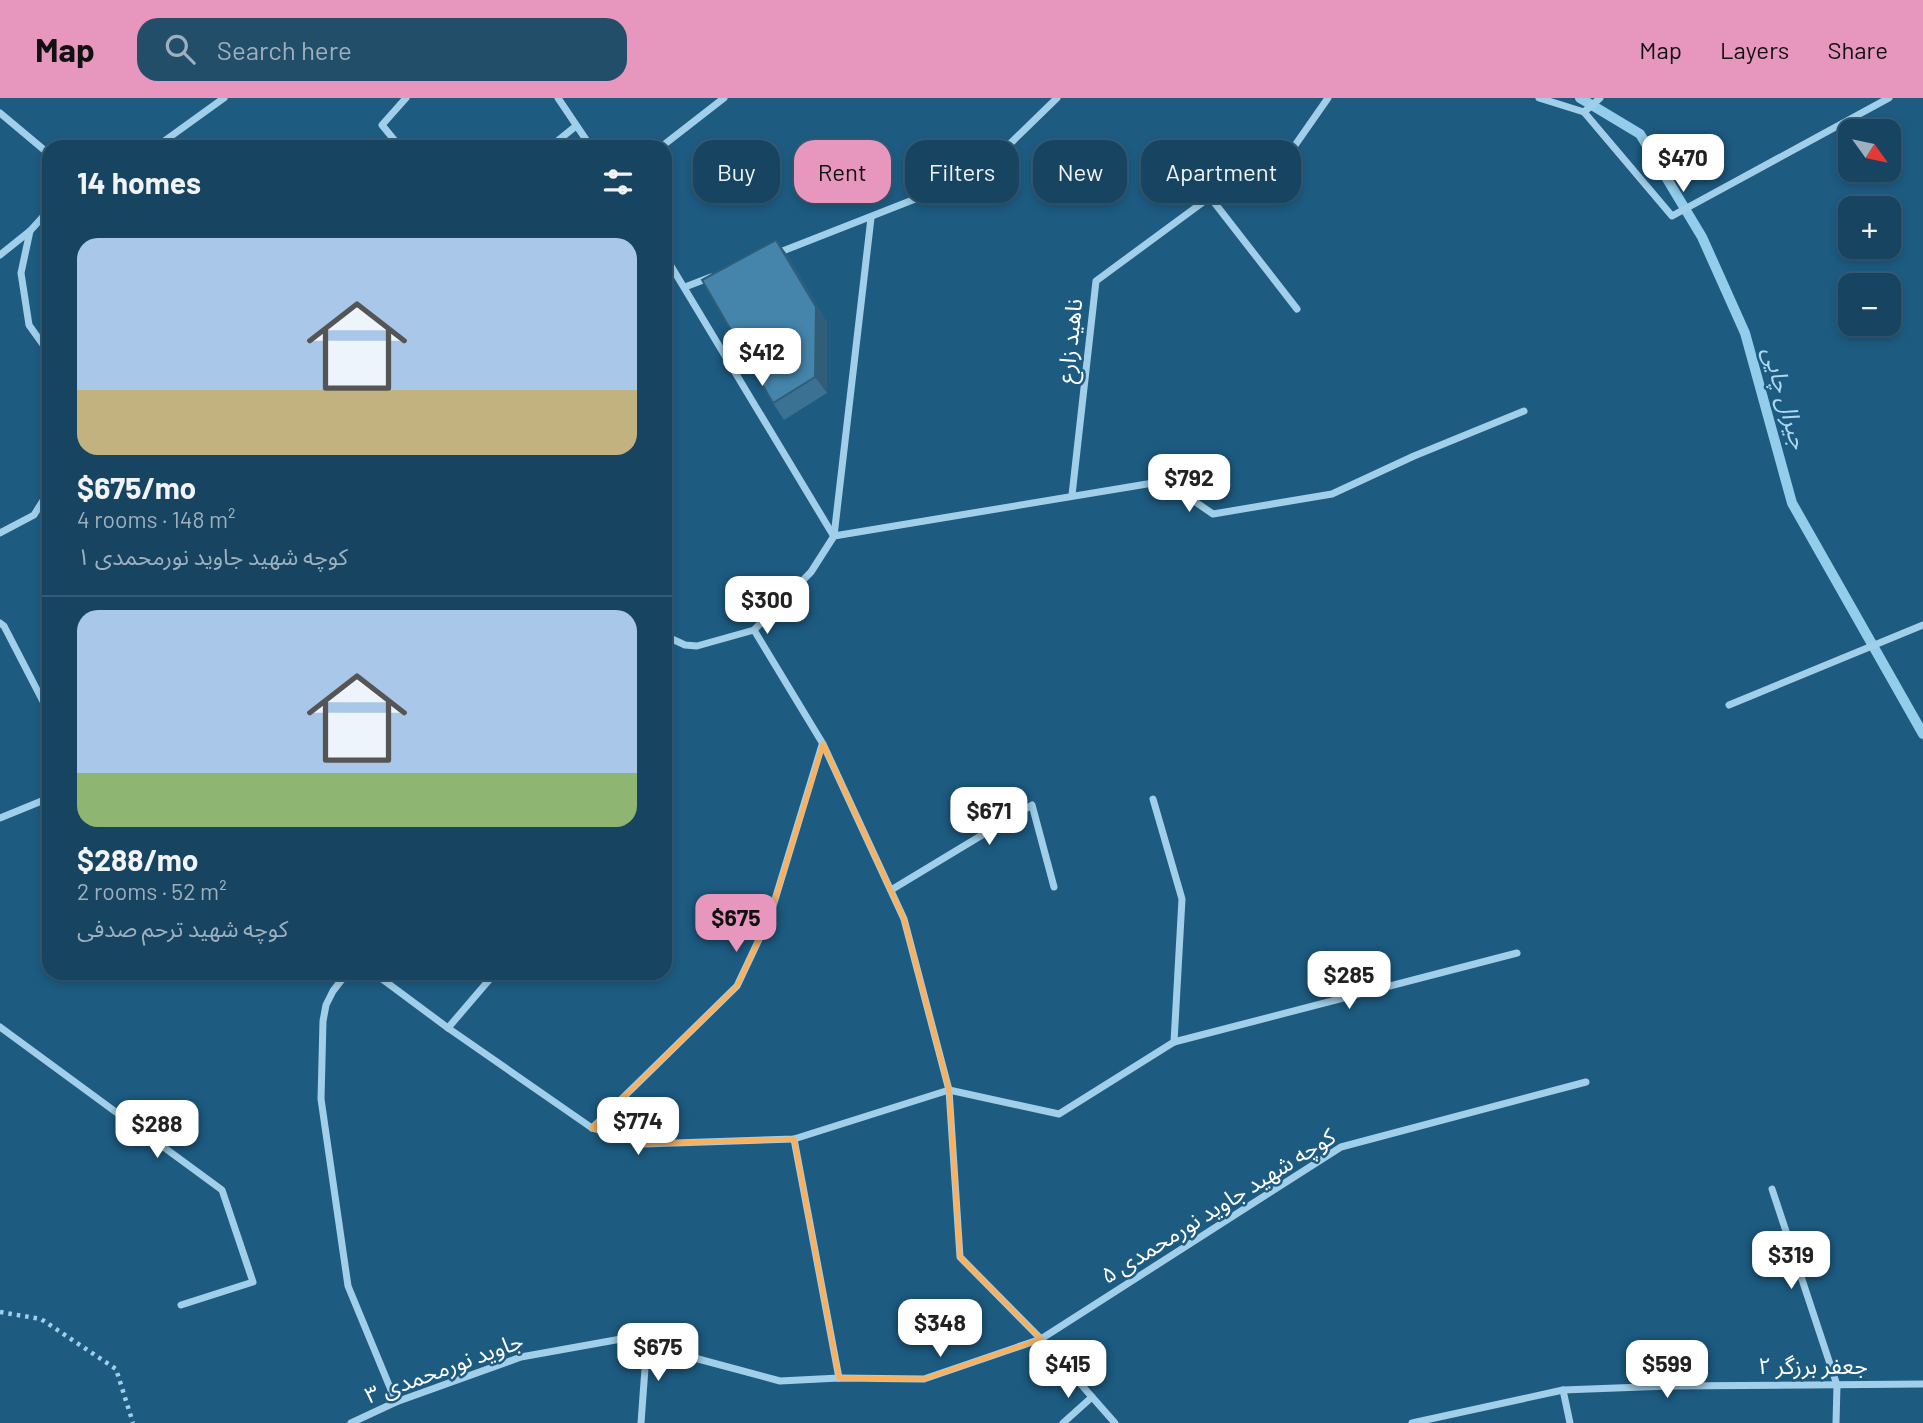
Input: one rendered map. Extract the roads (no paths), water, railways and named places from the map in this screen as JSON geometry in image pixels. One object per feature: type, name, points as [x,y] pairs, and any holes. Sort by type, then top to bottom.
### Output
[{"type":"street","points":[[166,140],[224,98]]},
{"type":"street","points":[[394,140],[382,125],[405,98]]},
{"type":"street","points":[[558,98],[586,140]]},
{"type":"street","points":[[670,140],[724,98]]},
{"type":"street","points":[[772,255],[979,174],[1057,98]]},
{"type":"street","name":"ناهید زارع","points":[[1299,140],[1328,98]]},
{"type":"street","points":[[1539,98],[1585,111],[1672,216],[1889,98]]},
{"type":"street","points":[[1585,111],[1600,98]]},
{"type":"street","points":[[0,113],[42,148]]},
{"type":"street","points":[[559,140],[576,126]]},
{"type":"street","name":"ناهید زارع","points":[[1072,495],[1096,281],[1202,203]]},
{"type":"street","points":[[1215,203],[1297,309]]},
{"type":"street","points":[[0,255],[42,218]]},
{"type":"street","points":[[672,639],[685,645],[697,646],[754,630],[811,572],[834,536],[871,218]]},
{"type":"street","points":[[30,231],[22,273],[29,325],[42,343]]},
{"type":"street","points":[[672,267],[834,536]]},
{"type":"street","points":[[685,287],[722,273]]},
{"type":"street","points":[[834,536],[1164,481],[1213,513],[1332,494],[1414,456],[1524,411]]},
{"type":"street","points":[[0,533],[34,515],[42,502]]},
{"type":"street","points":[[0,623],[42,699]]},
{"type":"street","points":[[1729,705],[1923,625]]},
{"type":"street","points":[[754,630],[823,744],[904,919],[949,1090],[960,1257],[1041,1339],[1115,1423]]},
{"type":"street","points":[[592,1128],[737,985],[770,916],[823,744]]},
{"type":"street","points":[[1153,799],[1182,899],[1174,1042]]},
{"type":"street","points":[[0,818],[42,801]]},
{"type":"street","points":[[891,890],[1032,806],[1054,887]]},
{"type":"street","points":[[383,980],[592,1128],[644,1144],[794,1139],[949,1090],[1059,1114],[1174,1042],[1517,953]]},
{"type":"street","points":[[342,980],[326,1005],[323,1021],[321,1099],[348,1286],[396,1402]]},
{"type":"street","points":[[448,1028],[489,980]]},
{"type":"street","points":[[0,1027],[222,1190],[253,1282],[181,1305]]},
{"type":"street","name":"کوچه شهید جاوید نورمحمدی ۵","points":[[1041,1339],[1342,1147],[1586,1082]]},
{"type":"street","points":[[794,1139],[839,1378]]},
{"type":"street","points":[[1772,1189],[1837,1385],[1836,1423]]},
{"type":"street","name":"جاوید نورمحمدی ۳","points":[[351,1423],[396,1402],[521,1357],[621,1339],[647,1341],[687,1356],[780,1381],[839,1378],[924,1379],[1041,1339]]},
{"type":"street","points":[[641,1423],[647,1341]]},
{"type":"street","name":"جعفر برزگر ۲","points":[[1412,1423],[1563,1390],[1669,1386],[1923,1384]]},
{"type":"street","points":[[1563,1390],[1570,1423]]},
{"type":"street","points":[[1063,1423],[1092,1397]]},
{"type":"waterway","name":"جیرال چایی","points":[[1580,98],[1640,134],[1702,237],[1745,333],[1792,503],[1923,734]]}]
